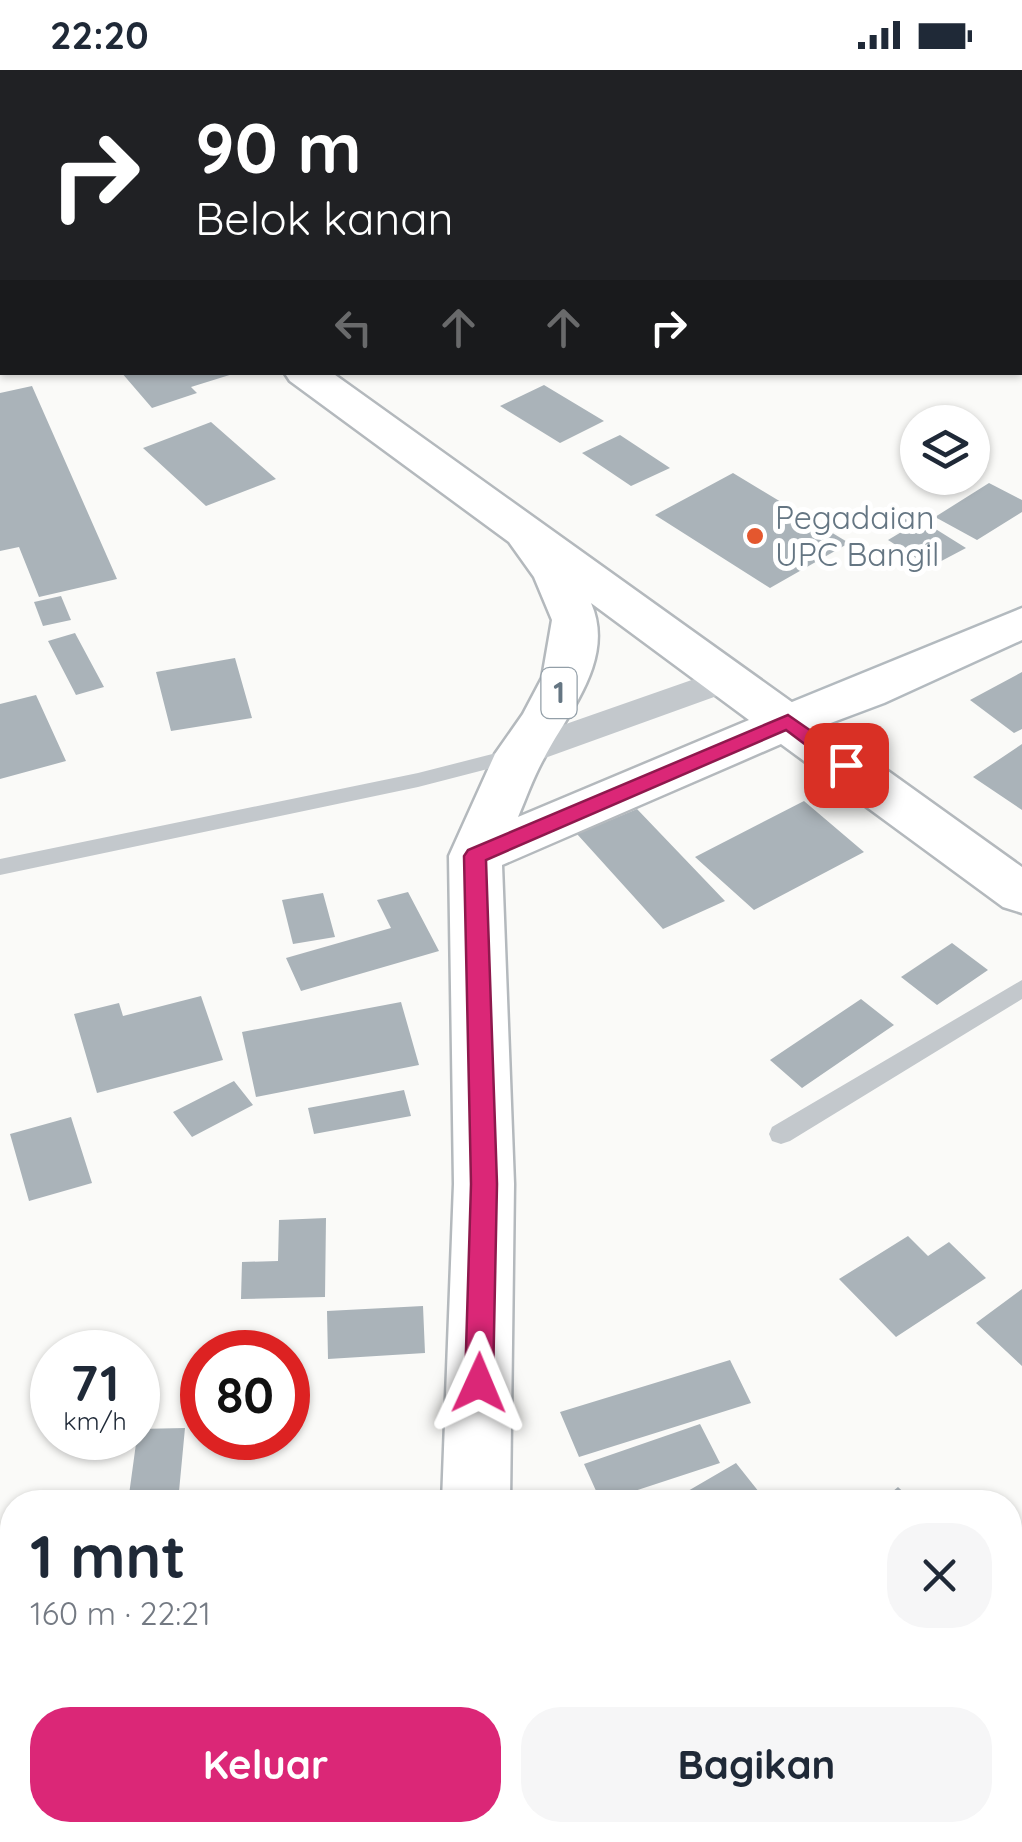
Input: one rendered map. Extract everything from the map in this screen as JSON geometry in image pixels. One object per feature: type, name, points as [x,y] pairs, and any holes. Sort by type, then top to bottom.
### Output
[{"type":"main road","name":"1","points":[[308,375],[1022,894]]},
{"type":"main road","name":"1","points":[[476,1490],[484,1184],[475,856],[520,754],[545,720],[566,678],[575,620],[556,575],[520,527]]},
{"type":"main road","points":[[475,856],[867,692],[1022,622]]},
{"type":"street","points":[[520,754],[726,680]]},
{"type":"lane","points":[[0,867],[418,780],[520,754]]},
{"type":"lane","points":[[781,1134],[1022,988]]},
{"type":"building","points":[[124,375],[230,375],[191,387],[197,393],[152,408]]},
{"type":"building","points":[[544,385],[604,421],[560,443],[500,406]]},
{"type":"building","points":[[32,386],[117,579],[39,597],[19,547],[0,551],[0,393]]},
{"type":"building","points":[[211,422],[276,479],[206,506],[143,448]]},
{"type":"building","points":[[620,435],[670,468],[631,486],[582,453]]},
{"type":"building","points":[[733,473],[849,543],[770,588],[655,515]]},
{"type":"building","points":[[990,484],[1022,500],[1022,512],[977,540],[935,517],[970,495],[990,495]]},
{"type":"building","points":[[910,513],[966,548],[930,567],[888,540],[903,531],[891,524]]},
{"type":"building","points":[[61,596],[71,620],[43,626],[34,602]]},
{"type":"building","points":[[75,633],[104,687],[76,695],[48,641]]},
{"type":"building","points":[[235,658],[252,718],[171,731],[156,672]]},
{"type":"building","points":[[1022,672],[1022,729],[1014,733],[970,700]]},
{"type":"building","points":[[36,695],[66,761],[0,779],[0,704]]},
{"type":"building","points":[[1022,744],[1022,810],[973,777]]},
{"type":"building","points":[[804,801],[864,852],[754,910],[695,857]]},
{"type":"building","points":[[637,809],[725,901],[663,929],[577,834]]},
{"type":"building","points":[[408,892],[439,951],[301,991],[286,958],[391,928],[377,900]]},
{"type":"building","points":[[323,893],[335,937],[293,944],[282,900]]},
{"type":"building","points":[[952,943],[988,970],[937,1005],[901,977]]},
{"type":"building","points":[[201,996],[223,1060],[97,1093],[74,1014],[119,1003],[123,1016]]},
{"type":"building","points":[[861,999],[894,1025],[802,1088],[770,1060]]},
{"type":"building","points":[[401,1002],[419,1065],[256,1097],[242,1032]]},
{"type":"building","points":[[234,1081],[253,1105],[192,1137],[173,1112]]},
{"type":"building","points":[[404,1090],[411,1116],[314,1134],[308,1108]]},
{"type":"building","points":[[71,1117],[92,1183],[29,1201],[10,1134]]},
{"type":"building","points":[[326,1218],[325,1297],[241,1299],[242,1262],[278,1261],[279,1220]]},
{"type":"building","points":[[908,1236],[928,1256],[949,1242],[986,1278],[896,1337],[839,1279]]},
{"type":"building","points":[[1022,1289],[1022,1366],[976,1323]]},
{"type":"building","points":[[423,1306],[425,1353],[328,1359],[327,1311]]},
{"type":"building","points":[[730,1360],[751,1403],[579,1457],[560,1412]]},
{"type":"building","points":[[700,1424],[720,1463],[638,1490],[596,1490],[584,1464]]},
{"type":"building","points":[[180,1428],[179,1490],[130,1490],[134,1460],[160,1460],[160,1429]]},
{"type":"building","points":[[736,1463],[757,1490],[690,1490]]},
{"type":"place","name":"Pegadaian UPC Bangil","points":[[755,536]]},
{"type":"route","points":[[479,1383],[484,1184],[475,856],[788,722],[846,765]]}]
